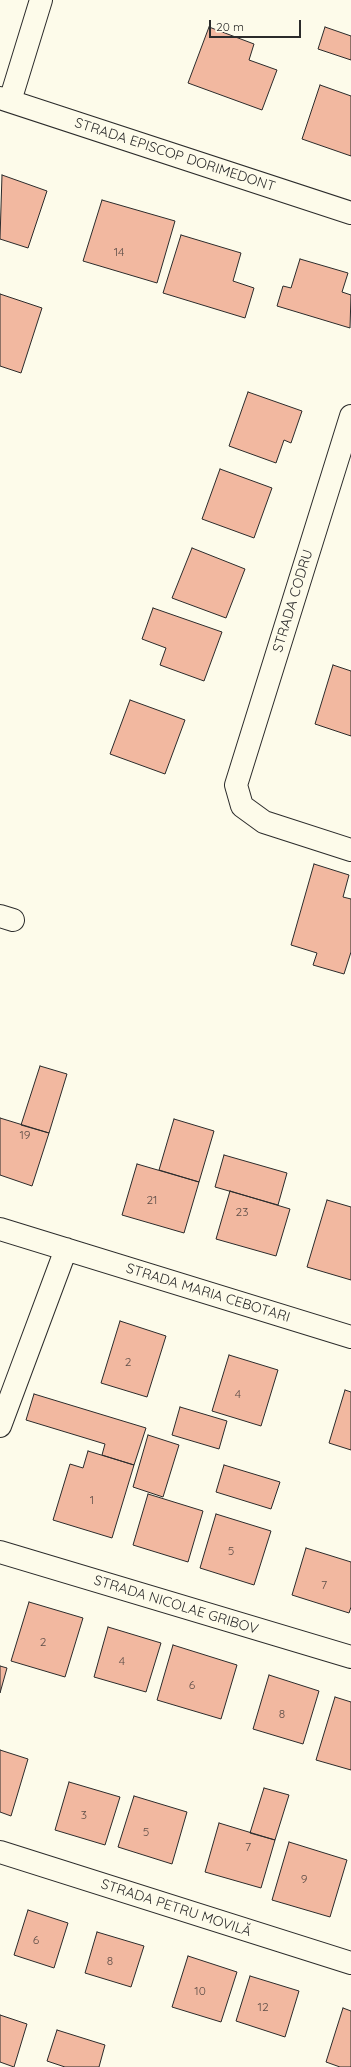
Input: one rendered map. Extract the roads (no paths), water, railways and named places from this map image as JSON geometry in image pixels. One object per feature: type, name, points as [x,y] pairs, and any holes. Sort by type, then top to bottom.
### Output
[{"type":"street","points":[[5,99],[41,0]]},
{"type":"street","name":"STRADA EPISCOP DORIMEDONT","points":[[5,99],[351,213]]},
{"type":"street","name":"STRADA CODRU","points":[[351,416],[236,785],[242,806],[264,822],[351,850]]},
{"type":"street","name":"STRADA MARIA CEBOTARI","points":[[0,1230],[66,1248],[351,1337]]},
{"type":"street","points":[[0,1426],[66,1248]]},
{"type":"street","name":"STRADA NICOLAE GRIBOV","points":[[0,1552],[351,1657]]},
{"type":"street","name":"STRADA PETRU MOVILĂ","points":[[0,1852],[351,1963]]}]
